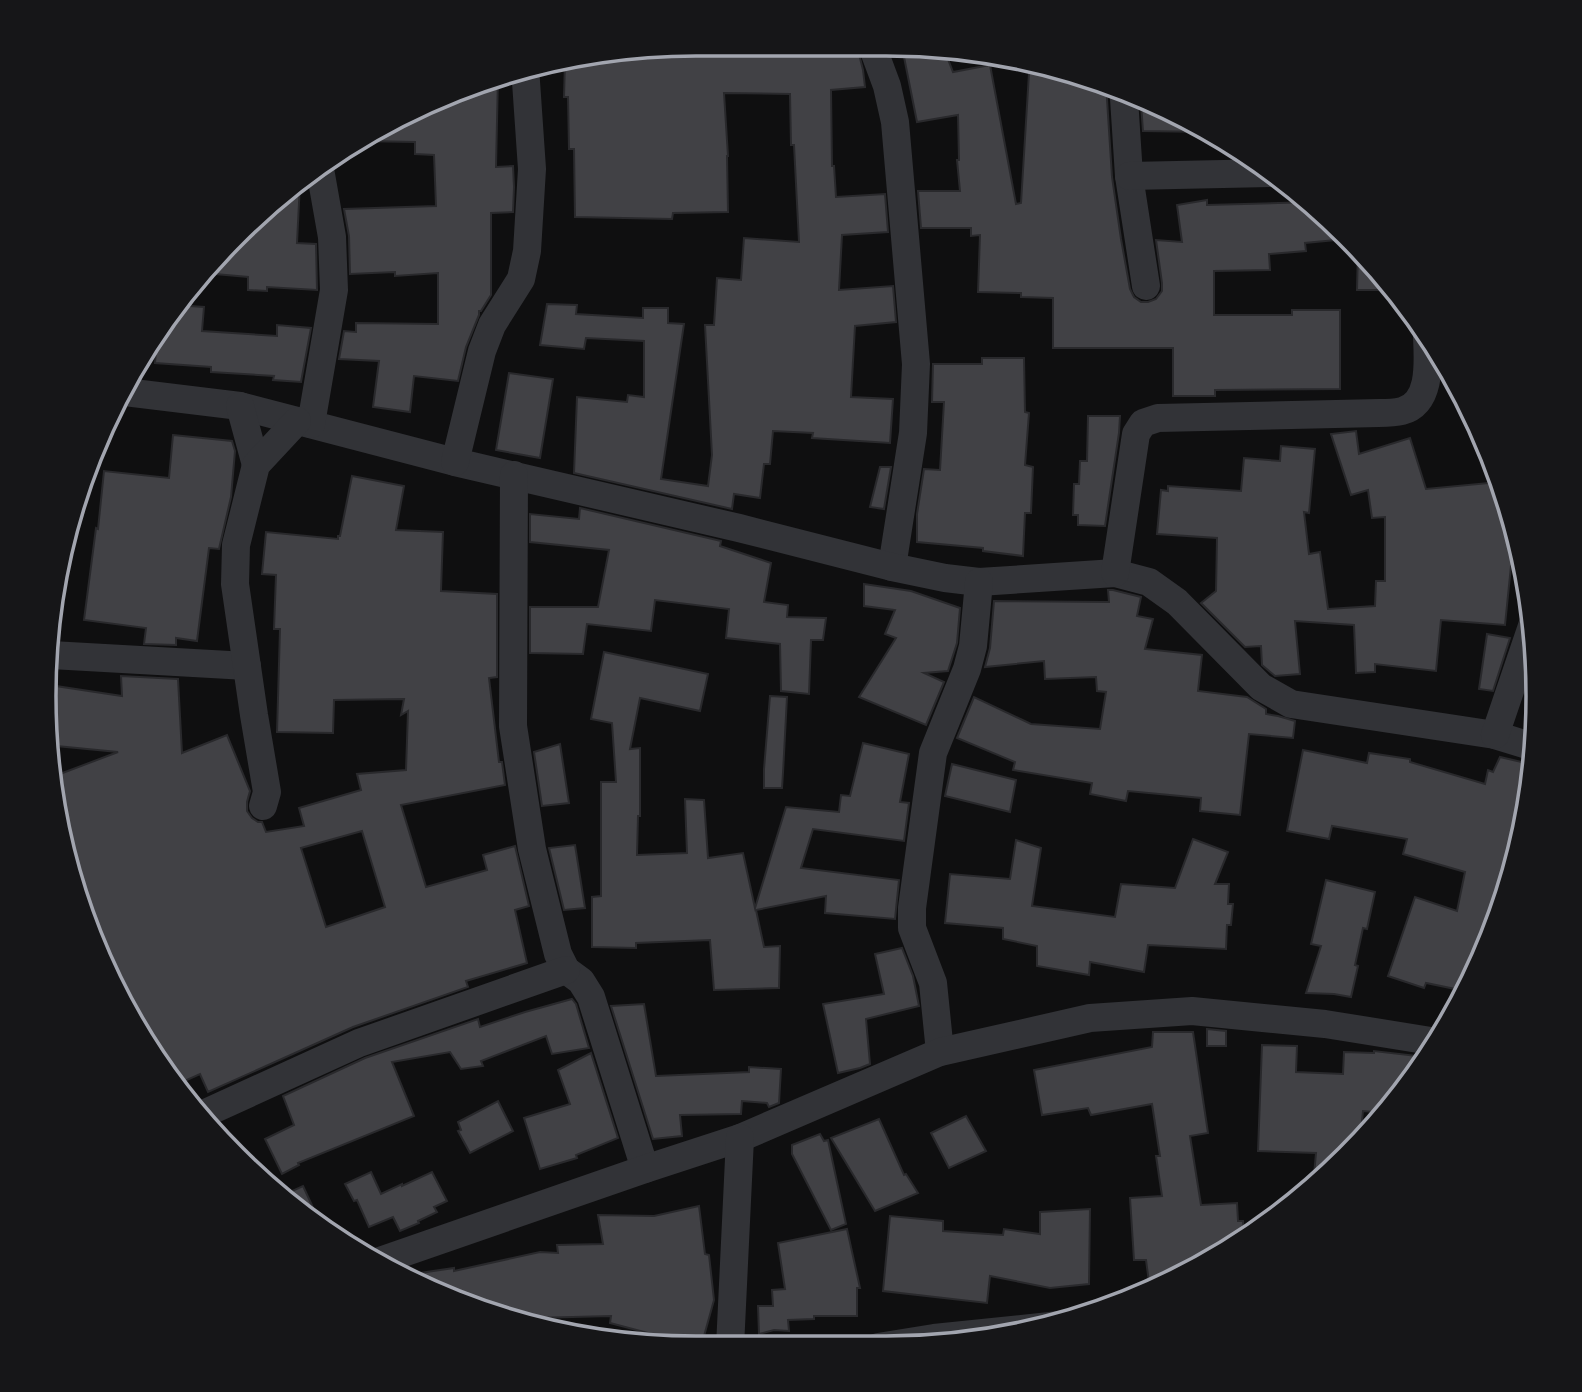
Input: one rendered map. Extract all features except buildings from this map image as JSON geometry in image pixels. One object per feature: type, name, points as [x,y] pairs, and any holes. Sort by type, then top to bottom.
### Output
[{"type":"street","points":[[876,56],[887,86],[895,122],[916,364],[913,432],[892,566]]},
{"type":"street","points":[[455,462],[482,351],[492,324],[521,279],[527,251],[532,169],[526,79]]},
{"type":"street","points":[[1124,102],[1129,176],[1146,286]]},
{"type":"street","points":[[1129,176],[1255,173]]},
{"type":"street","points":[[257,466],[304,423],[334,290],[332,237],[321,177]]},
{"type":"street","points":[[1115,573],[1136,434],[1143,423],[1158,418],[1379,414],[1404,411],[1420,398],[1428,373],[1428,356]]},
{"type":"street","points":[[133,393],[240,406],[455,462],[739,527],[945,578],[979,582],[1115,573],[1149,582],[1177,602],[1261,687],[1291,704],[1495,735],[1524,744]]},
{"type":"street","points":[[240,406],[257,466],[236,545],[235,584],[267,792],[263,806]]},
{"type":"street","points":[[514,475],[513,726],[532,849],[558,954],[566,970],[581,981],[591,997],[645,1168]]},
{"type":"street","points":[[940,1052],[933,983],[912,928],[912,908],[933,753],[967,669],[979,582]]},
{"type":"street","points":[[1495,735],[1524,648]]},
{"type":"street","points":[[57,655],[247,666]]},
{"type":"street","points":[[209,1111],[359,1043],[566,970]]},
{"type":"street","points":[[390,1257],[645,1168],[740,1138],[940,1052],[1090,1018],[1192,1010],[1325,1024],[1425,1040]]},
{"type":"street","points":[[731,1336],[740,1138]]}]
